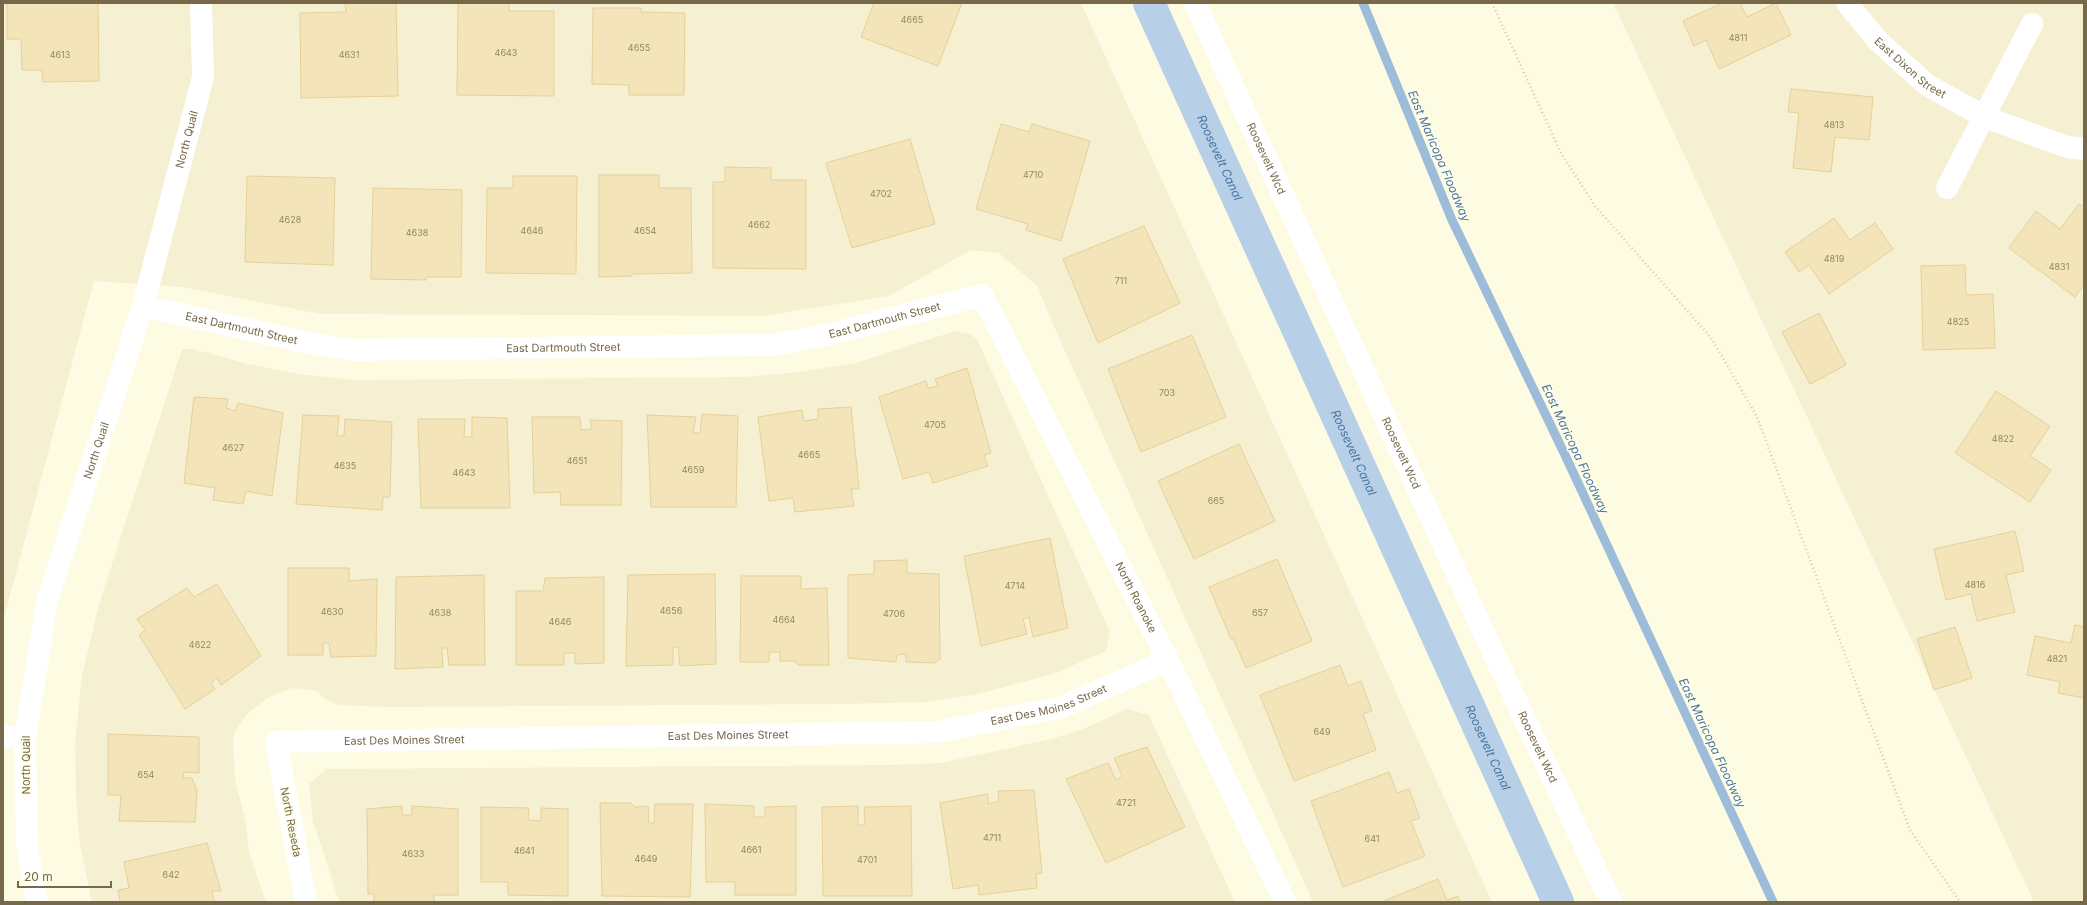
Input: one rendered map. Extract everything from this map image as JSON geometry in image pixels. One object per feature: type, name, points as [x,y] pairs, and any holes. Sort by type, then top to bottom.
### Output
[{"type":"street","name":"North Quail","points":[[37,902],[27,846],[25,737],[47,602],[143,306],[203,77],[201,3]]},
{"type":"street","name":"Roosevelt Wcd","points":[[1195,3],[1477,618],[1611,902]]},
{"type":"street","name":"East Dixon Street","points":[[1847,3],[1878,41],[1927,85],[1985,117],[2067,148],[2084,149]]},
{"type":"street","points":[[1947,188],[2032,24]]},
{"type":"street","name":"East Dartmouth Street","points":[[143,306],[309,343],[352,350],[772,345],[831,334],[982,295]]},
{"type":"street","name":"North Roanoke","points":[[982,295],[1168,660],[1285,902]]},
{"type":"street","name":"East Des Moines Street","points":[[276,742],[937,732],[1062,707],[1168,660]]},
{"type":"street","points":[[3,737],[25,737]]},
{"type":"street","name":"North Reseda","points":[[276,742],[306,902]]},
{"type":"path","points":[[1492,3],[1561,153],[1595,206],[1712,339],[1757,417],[1910,830],[1960,902]]},
{"type":"shaded area","points":[[3,3],[1081,3],[1492,902],[1313,902],[1047,311],[1038,287],[999,253],[971,250],[889,296],[763,316],[320,314],[183,287],[94,281],[3,622]]},
{"type":"shaded area","points":[[1613,3],[2084,3],[2084,902],[2034,902]]},
{"type":"shaded area","points":[[955,331],[970,334],[977,339],[1110,632],[1106,651],[1053,674],[978,694],[925,702],[844,704],[389,707],[339,705],[325,699],[317,691],[292,688],[268,698],[246,715],[235,732],[233,741],[235,779],[246,823],[249,852],[266,902],[92,902],[80,846],[76,798],[75,744],[82,675],[99,604],[182,349],[193,349],[248,364],[299,374],[354,380],[745,377],[799,372],[856,363]]},
{"type":"shaded area","points":[[1127,709],[1149,715],[1235,902],[339,902],[313,821],[309,784],[326,769],[885,765],[940,763],[1051,739],[1083,729]]},
{"type":"building","points":[[7,3],[98,3],[99,81],[43,82],[42,70],[22,70],[21,39],[7,39]]},
{"type":"building","points":[[345,3],[396,3],[398,96],[301,98],[300,13],[346,12]]},
{"type":"building","points":[[458,3],[509,3],[509,11],[554,11],[554,96],[457,95]]},
{"type":"building","points":[[874,3],[962,3],[938,66],[861,37]]},
{"type":"building","points":[[1722,3],[1740,3],[1747,17],[1776,3],[1791,35],[1719,69],[1706,40],[1694,46],[1683,21]]},
{"type":"building","points":[[593,8],[641,8],[641,12],[685,13],[684,95],[629,95],[629,85],[592,84]]},
{"type":"building","points":[[1791,89],[1873,97],[1869,140],[1835,137],[1831,172],[1793,168],[1799,113],[1788,112]]},
{"type":"building","points":[[1001,124],[1029,132],[1032,124],[1090,141],[1061,241],[1026,230],[1028,224],[976,209]]},
{"type":"building","points":[[910,139],[935,224],[852,248],[826,163]]},
{"type":"building","points":[[725,167],[771,168],[771,180],[806,180],[806,269],[713,268],[713,182],[725,182]]},
{"type":"building","points":[[599,175],[659,175],[659,188],[691,188],[692,273],[632,274],[632,276],[599,277]]},
{"type":"building","points":[[247,176],[335,178],[333,265],[245,262]]},
{"type":"building","points":[[513,176],[577,176],[576,274],[486,273],[487,188],[513,188]]},
{"type":"building","points":[[373,188],[462,190],[461,277],[426,277],[426,280],[371,279]]},
{"type":"building","points":[[2079,204],[2084,207],[2084,285],[2075,297],[2009,248],[2036,211],[2060,229]]},
{"type":"building","points":[[1834,218],[1850,240],[1875,223],[1893,249],[1829,294],[1809,265],[1799,272],[1785,252]]},
{"type":"building","points":[[1144,226],[1180,303],[1098,343],[1063,259]]},
{"type":"building","points":[[1965,265],[1966,295],[1993,294],[1995,348],[1923,350],[1921,266]]},
{"type":"building","points":[[1819,313],[1846,365],[1810,384],[1782,332]]},
{"type":"building","points":[[1192,335],[1226,417],[1141,452],[1108,369]]},
{"type":"building","points":[[967,368],[991,453],[984,455],[988,466],[933,483],[929,472],[903,479],[879,397],[926,381],[928,388],[938,386],[935,379]]},
{"type":"building","points":[[1996,391],[2050,426],[2030,456],[2051,470],[2030,502],[1955,453]]},
{"type":"building","points":[[194,397],[228,399],[226,408],[236,411],[238,403],[283,413],[272,496],[246,491],[243,504],[213,500],[215,488],[184,483]]},
{"type":"building","points":[[851,407],[859,489],[851,489],[854,506],[795,512],[793,498],[769,501],[758,417],[802,410],[804,421],[818,419],[818,409]]},
{"type":"building","points":[[702,414],[738,416],[736,507],[651,507],[647,415],[696,417],[693,433],[700,433]]},
{"type":"building","points":[[303,415],[339,416],[337,436],[344,436],[345,419],[392,422],[390,497],[383,497],[382,510],[296,504]]},
{"type":"building","points":[[472,417],[507,418],[510,508],[421,508],[418,419],[465,419],[464,437],[472,437]]},
{"type":"building","points":[[532,417],[580,417],[581,430],[592,429],[590,420],[622,421],[621,505],[561,505],[560,492],[534,493]]},
{"type":"building","points":[[1239,444],[1275,521],[1194,559],[1158,481]]},
{"type":"building","points":[[2015,531],[2024,571],[2006,575],[2015,612],[1977,621],[1971,594],[1946,600],[1934,549]]},
{"type":"building","points":[[1050,538],[1068,628],[1033,637],[1029,617],[1023,619],[1027,634],[981,646],[964,556]]},
{"type":"building","points":[[1277,559],[1312,641],[1246,668],[1233,638],[1231,639],[1209,587]]},
{"type":"building","points":[[907,560],[907,573],[939,574],[940,659],[934,663],[906,662],[906,654],[897,655],[896,662],[848,658],[848,575],[874,574],[874,561]]},
{"type":"building","points":[[288,568],[349,568],[349,581],[377,579],[376,656],[331,657],[329,643],[323,643],[323,655],[288,655]]},
{"type":"building","points":[[715,574],[716,664],[680,666],[678,647],[673,647],[673,665],[626,666],[628,575]]},
{"type":"building","points":[[484,575],[485,665],[449,665],[447,648],[442,648],[443,667],[395,669],[396,577]]},
{"type":"building","points":[[741,576],[801,576],[801,589],[827,588],[829,665],[798,665],[795,661],[780,661],[780,652],[769,652],[769,662],[740,662]]},
{"type":"building","points":[[604,577],[604,663],[575,664],[575,653],[564,653],[564,665],[516,665],[516,591],[543,591],[545,578]]},
{"type":"building","points":[[217,584],[261,656],[221,685],[217,678],[211,683],[215,689],[185,709],[139,635],[145,630],[137,619],[187,588],[194,597]]},
{"type":"building","points":[[2075,625],[2084,627],[2084,698],[2058,693],[2060,682],[2027,675],[2035,636],[2071,643]]},
{"type":"building","points":[[1955,627],[1972,678],[1934,690],[1917,639]]},
{"type":"building","points":[[1340,665],[1348,686],[1361,681],[1372,711],[1363,714],[1376,750],[1294,781],[1260,695]]},
{"type":"building","points":[[108,734],[199,737],[199,773],[184,772],[183,778],[192,778],[197,791],[195,822],[119,821],[121,795],[108,795]]},
{"type":"building","points":[[1147,747],[1185,827],[1106,863],[1066,779],[1108,763],[1116,780],[1122,776],[1114,758]]},
{"type":"building","points":[[1389,772],[1397,793],[1409,789],[1420,818],[1411,821],[1425,856],[1343,887],[1311,801]]},
{"type":"building","points":[[1034,790],[1042,873],[1036,874],[1037,888],[979,895],[978,885],[953,889],[940,803],[988,794],[988,804],[999,801],[998,791]]},
{"type":"building","points":[[600,803],[631,803],[635,807],[648,806],[649,823],[654,823],[655,804],[693,804],[690,897],[602,896]]},
{"type":"building","points":[[705,804],[754,806],[754,817],[765,817],[765,807],[796,806],[796,895],[735,895],[735,882],[706,882]]},
{"type":"building","points":[[402,806],[402,815],[412,815],[412,806],[458,809],[458,895],[434,895],[434,902],[374,902],[374,894],[368,894],[367,809]]},
{"type":"building","points":[[858,806],[858,825],[865,825],[864,807],[911,806],[912,896],[823,896],[822,807]]},
{"type":"building","points":[[481,807],[529,808],[528,820],[541,821],[541,808],[568,809],[568,896],[508,895],[508,882],[481,882]]},
{"type":"building","points":[[207,843],[221,891],[212,891],[214,901],[226,902],[120,902],[118,890],[129,888],[124,862]]},
{"type":"building","points":[[1438,879],[1447,900],[1458,896],[1460,902],[1381,902]]},
{"type":"waterway","name":"Roosevelt Canal","points":[[1149,3],[1558,902]]},
{"type":"waterway","name":"East Maricopa Floodway","points":[[1363,3],[1452,220],[1565,455],[1773,902]]}]
